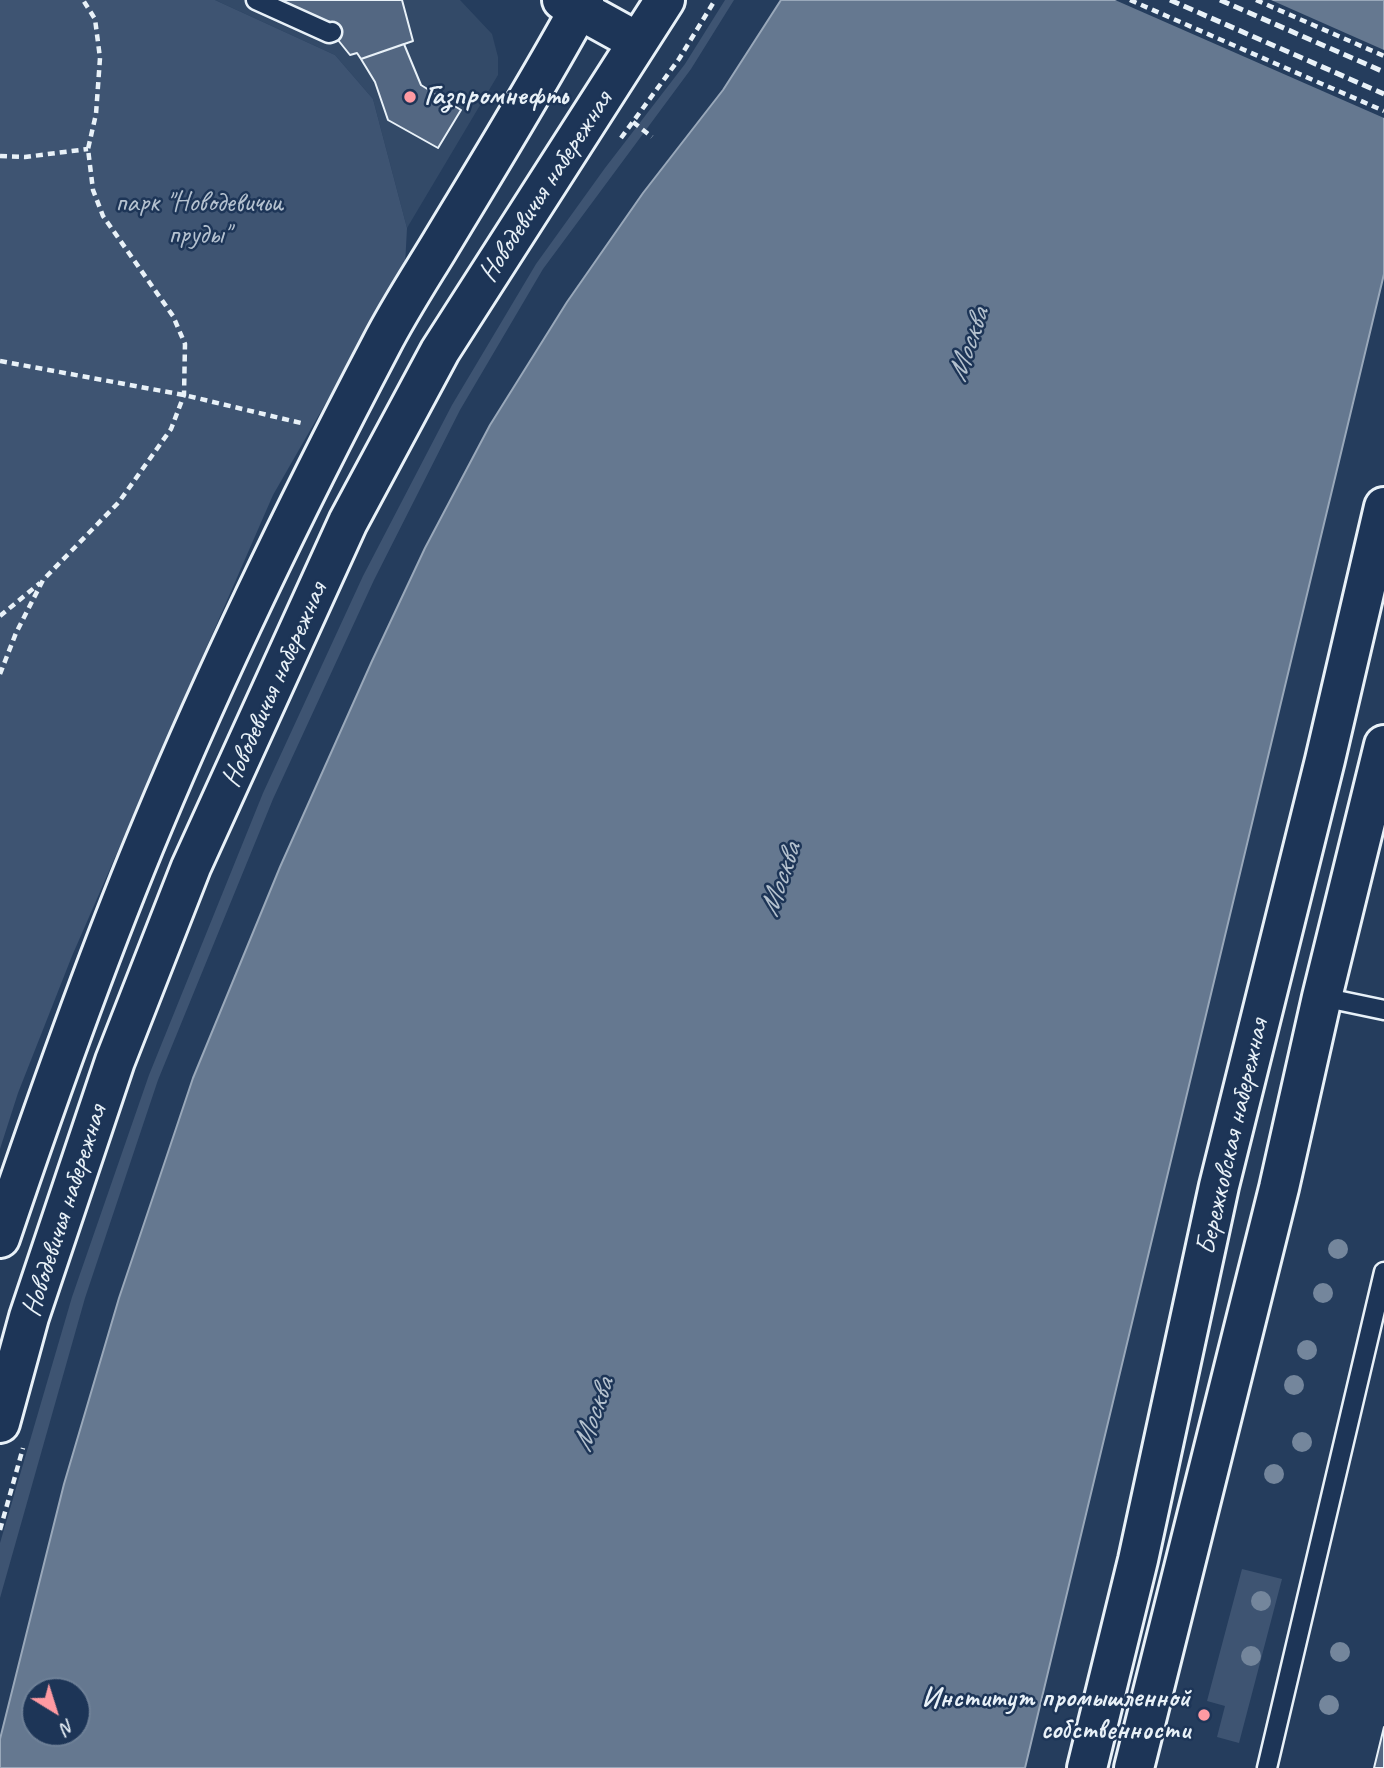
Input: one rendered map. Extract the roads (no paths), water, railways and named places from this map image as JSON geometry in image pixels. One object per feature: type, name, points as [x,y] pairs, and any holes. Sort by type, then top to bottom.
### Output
[{"type":"main road","name":"Новодевичья набережная","points":[[13,1430],[29,1317],[115,1062],[191,867],[348,522],[440,351],[665,0]]},
{"type":"main road","name":"Новодевичья набережная","points":[[0,1238],[57,1070],[110,932],[154,822],[236,639],[304,496],[383,341],[575,3]]},
{"type":"main road","points":[[575,3],[638,42]]},
{"type":"main road","name":"Бережковская набережная","points":[[1087,1768],[1138,1560],[1219,1186],[1325,760],[1384,507]]},
{"type":"main road","name":"Бережковская набережная","points":[[1134,1768],[1279,1188],[1322,997],[1384,745]]},
{"type":"lane","points":[[256,0],[332,32]]},
{"type":"lane","points":[[1322,997],[1384,1010]]},
{"type":"lane","points":[[1267,1768],[1377,1340],[1384,1272]]},
{"type":"water","name":"Москва","points":[[781,0],[1384,0],[1384,274],[1025,1768],[0,1768],[0,1739],[64,1484],[119,1298],[193,1078],[280,867],[425,548],[490,425],[567,302],[643,193],[723,90]]},
{"type":"railway","points":[[1170,0],[1384,94]]},
{"type":"railway","points":[[1220,0],[1384,72]]},
{"type":"place","name":"Газпромнефть","points":[[410,97]]},
{"type":"place","name":"Институт промышленной собственности","points":[[1204,1715]]},
{"type":"park label","name":"парк \"Новодевичьи пруды\"","points":[[199,220]]}]
